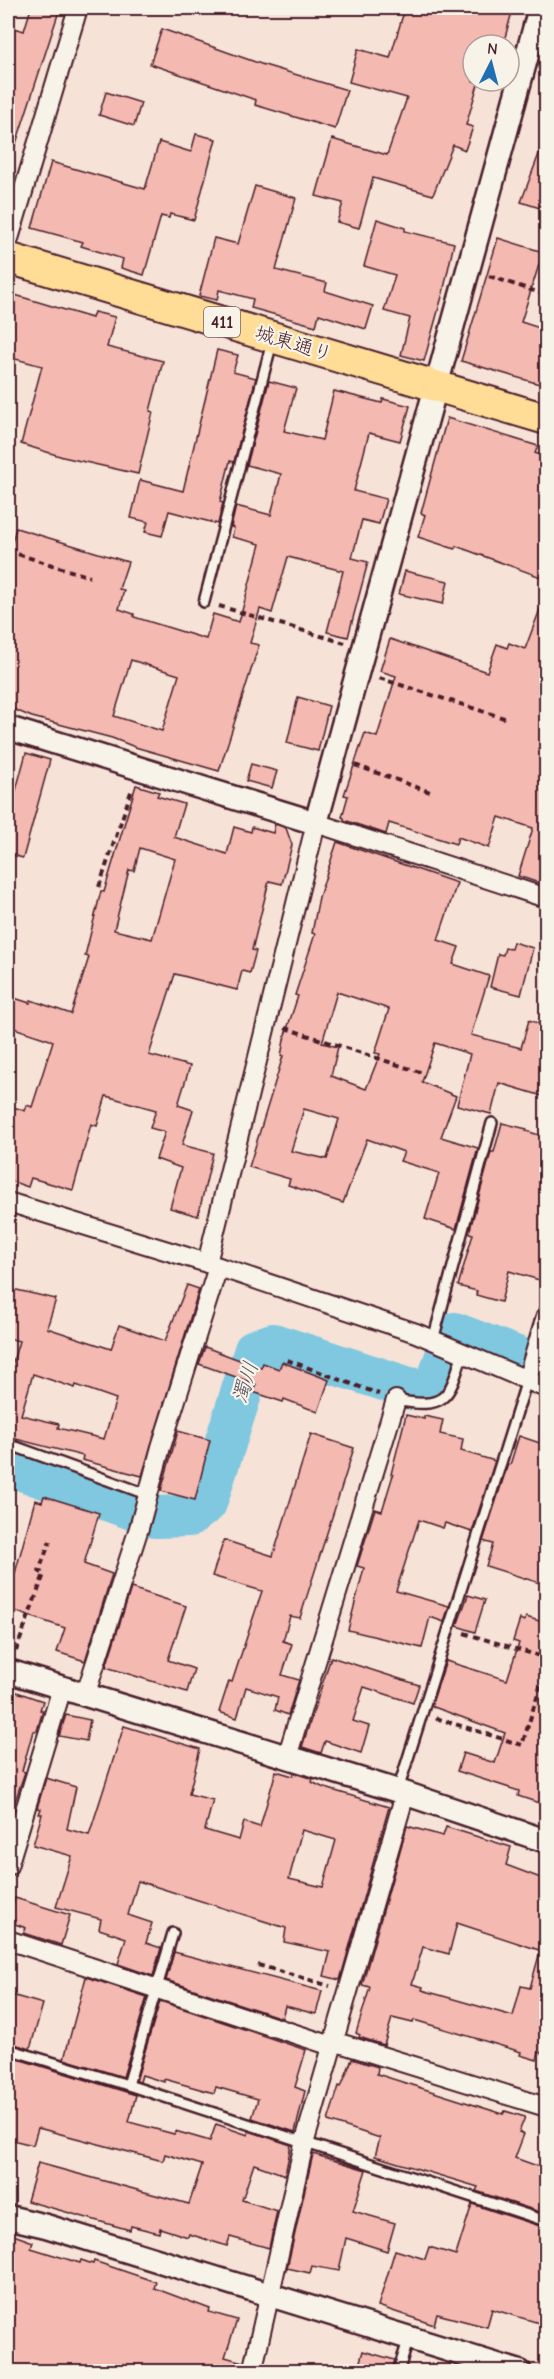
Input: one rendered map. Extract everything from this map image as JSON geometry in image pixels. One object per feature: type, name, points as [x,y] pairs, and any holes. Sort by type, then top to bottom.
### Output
[{"type":"highway","name":"城東通り","points":[[8,258],[546,419]]},
{"type":"street","points":[[8,242],[78,8]]},
{"type":"street","points":[[85,1696],[149,1496],[212,1265],[267,1022],[316,823],[540,8]]},
{"type":"street","points":[[8,728],[316,823],[546,898]]},
{"type":"street","points":[[8,1202],[212,1265],[434,1340],[546,1388]]},
{"type":"street","points":[[527,1380],[546,1316]]},
{"type":"street","points":[[287,1757],[396,1400]]},
{"type":"street","points":[[8,1671],[546,1840]]},
{"type":"street","points":[[8,1866],[62,1688]]},
{"type":"street","points":[[252,2372],[304,2144],[401,1793]]},
{"type":"street","points":[[8,1940],[157,1989],[546,2107]]},
{"type":"street","points":[[8,2217],[46,2226],[520,2372]]},
{"type":"lane","points":[[204,602],[273,337]]},
{"type":"lane","points":[[434,1340],[492,1123]]},
{"type":"lane","points":[[396,1400],[420,1405],[435,1403],[445,1396],[453,1388],[462,1352]]},
{"type":"lane","points":[[401,1793],[422,1713],[527,1380]]},
{"type":"lane","points":[[8,1444],[149,1496]]},
{"type":"lane","points":[[128,2085],[173,1933]]},
{"type":"lane","points":[[8,2049],[128,2085],[546,2221]]},
{"type":"lane","points":[[398,2372],[409,2338]]},
{"type":"path","points":[[469,268],[546,295]]},
{"type":"path","points":[[8,551],[90,577]]},
{"type":"path","points":[[204,602],[365,649]]},
{"type":"path","points":[[358,671],[507,719]]},
{"type":"path","points":[[335,758],[433,793]]},
{"type":"path","points":[[99,887],[138,769]]},
{"type":"path","points":[[267,1022],[423,1073]]},
{"type":"path","points":[[287,1360],[396,1400]]},
{"type":"path","points":[[8,1671],[44,1574],[39,1571],[50,1541]]},
{"type":"path","points":[[449,1629],[546,1658]]},
{"type":"path","points":[[422,1713],[522,1745],[546,1668]]},
{"type":"path","points":[[258,1965],[348,1991]]},
{"type":"building","points":[[31,8],[60,8],[12,156],[8,155],[8,26],[24,31]]},
{"type":"building","points":[[405,8],[513,8],[506,33],[461,33],[461,93],[475,93],[466,125],[473,127],[465,150],[453,145],[433,195],[373,178],[359,228],[337,222],[343,203],[316,196],[332,139],[387,155],[407,98],[349,82],[358,49],[390,58]]},
{"type":"building","points":[[162,29],[261,64],[347,90],[335,129],[255,105],[256,100],[150,64]]},
{"type":"building","points":[[106,92],[141,103],[134,126],[99,115]]},
{"type":"building","points":[[196,134],[216,139],[194,220],[170,214],[169,218],[161,216],[144,275],[121,268],[123,259],[81,246],[83,242],[32,228],[51,162],[145,189],[159,142],[191,152]]},
{"type":"building","points":[[546,138],[546,210],[521,202]]},
{"type":"building","points":[[255,186],[296,198],[276,270],[327,283],[325,291],[373,306],[366,329],[319,314],[316,326],[251,308],[253,299],[219,290],[217,300],[199,296],[214,238],[238,244]]},
{"type":"building","points":[[377,219],[405,228],[405,231],[454,243],[424,361],[401,355],[410,318],[384,311],[395,275],[364,266]]},
{"type":"building","points":[[498,238],[543,252],[521,322],[546,330],[546,374],[543,385],[461,361]]},
{"type":"building","points":[[15,295],[92,318],[94,312],[115,317],[107,347],[163,361],[150,411],[153,412],[138,474],[63,457],[21,444],[42,366],[8,357],[8,322]]},
{"type":"building","points":[[217,350],[238,355],[233,372],[256,378],[234,462],[230,461],[220,502],[223,503],[218,524],[169,511],[162,536],[145,532],[148,522],[131,518],[140,480],[183,491]]},
{"type":"building","points":[[269,381],[296,388],[284,431],[322,440],[334,391],[382,403],[383,399],[410,406],[400,441],[369,433],[354,491],[386,499],[379,524],[362,520],[352,558],[368,562],[348,637],[327,632],[343,571],[288,557],[272,613],[260,609],[250,643],[259,645],[219,771],[135,747],[112,738],[32,717],[8,707],[8,655],[14,632],[8,631],[8,556],[16,528],[128,562],[119,589],[124,590],[119,609],[134,614],[134,617],[206,639],[213,614],[239,622],[260,544],[232,537],[234,528],[231,527],[236,506],[271,515],[281,474],[247,465]],"holes":[[[131,660],[179,675],[162,731],[114,716]]]},
{"type":"building","points":[[447,418],[538,446],[535,453],[546,457],[546,579],[456,546],[455,549],[418,537],[425,515],[421,513]]},
{"type":"building","points":[[405,571],[448,581],[443,604],[399,594]]},
{"type":"building","points":[[545,596],[546,871],[542,884],[518,876],[533,828],[499,817],[489,848],[458,837],[456,844],[389,823],[386,834],[344,820],[342,817],[348,796],[344,795],[365,733],[377,737],[396,676],[380,671],[390,639],[487,672],[497,644],[507,648],[509,643],[525,649]]},
{"type":"building","points":[[298,697],[329,706],[318,751],[287,743]]},
{"type":"building","points":[[26,753],[50,760],[23,858],[8,854],[8,820]]},
{"type":"building","points":[[251,764],[277,771],[272,788],[246,781]]},
{"type":"building","points":[[136,785],[159,792],[157,796],[184,804],[174,837],[227,854],[234,827],[251,832],[252,827],[273,833],[275,824],[286,828],[292,845],[282,884],[269,881],[252,950],[256,951],[250,973],[242,971],[237,990],[175,974],[149,1055],[190,1066],[178,1105],[193,1110],[182,1145],[213,1153],[198,1216],[170,1208],[181,1168],[156,1159],[165,1132],[150,1128],[156,1110],[106,1096],[97,1126],[91,1124],[73,1190],[31,1178],[28,1187],[8,1180],[8,1105],[25,1111],[27,1105],[32,1107],[53,1041],[8,1026],[8,996],[30,1003],[31,1000],[71,1014],[89,957],[85,956],[101,891],[104,892]],"holes":[[[140,848],[175,859],[152,939],[114,930],[129,870],[134,871]]]},
{"type":"building","points":[[337,842],[457,883],[438,940],[459,947],[453,964],[489,976],[471,1035],[521,1048],[529,1020],[546,1026],[546,1097],[499,1083],[491,1114],[457,1105],[470,1054],[435,1043],[422,1082],[456,1096],[441,1137],[478,1148],[456,1229],[425,1219],[439,1173],[400,1161],[404,1152],[367,1139],[343,1203],[288,1185],[290,1179],[249,1167],[283,1056],[281,1056],[285,1035],[298,996],[295,995],[315,934],[312,933],[319,897]],"holes":[[[337,992],[389,1009],[375,1053],[380,1054],[366,1089],[331,1076],[338,1047],[322,1043]],[[304,1109],[339,1119],[327,1159],[291,1151]]]},
{"type":"building","points":[[513,942],[533,948],[521,995],[490,987],[498,954],[503,955],[505,948],[511,949]]},
{"type":"building","points":[[502,1123],[527,1129],[526,1131],[546,1137],[546,1282],[509,1271],[501,1302],[476,1295],[477,1291],[458,1286],[473,1234],[469,1233],[491,1152],[494,1152]]},
{"type":"building","points":[[187,1285],[199,1289],[142,1476],[82,1460],[83,1456],[8,1437],[8,1379],[19,1341],[8,1338],[8,1288],[56,1299],[47,1328],[111,1349],[119,1325],[165,1341]],"holes":[[[33,1374],[75,1388],[76,1385],[116,1399],[104,1439],[58,1428],[59,1424],[21,1415]]]},
{"type":"building","points":[[205,1347],[261,1368],[263,1363],[279,1369],[282,1362],[329,1380],[318,1412],[284,1399],[283,1402],[253,1392],[256,1384],[199,1364]]},
{"type":"building","points":[[406,1415],[443,1420],[440,1434],[463,1439],[461,1451],[495,1461],[472,1532],[445,1523],[443,1528],[419,1520],[396,1591],[449,1606],[444,1622],[430,1617],[422,1648],[348,1630],[364,1568],[357,1566],[375,1509],[382,1511],[393,1475],[391,1474]]},
{"type":"building","points":[[178,1431],[210,1440],[195,1500],[161,1491]]},
{"type":"building","points":[[311,1434],[354,1448],[300,1618],[290,1616],[283,1641],[292,1644],[282,1675],[299,1680],[288,1715],[275,1710],[278,1697],[246,1687],[237,1718],[219,1712],[229,1681],[232,1682],[262,1591],[212,1576],[224,1540],[273,1556]]},
{"type":"building","points":[[519,1436],[546,1445],[546,1585],[486,1566],[493,1544],[483,1541]]},
{"type":"building","points":[[44,1496],[99,1513],[84,1564],[112,1574],[85,1661],[57,1652],[65,1628],[8,1609],[8,1599],[35,1500],[42,1502]]},
{"type":"building","points":[[131,1588],[186,1606],[168,1660],[194,1669],[187,1692],[106,1667]]},
{"type":"building","points":[[468,1595],[485,1600],[475,1632],[457,1626]]},
{"type":"building","points":[[526,1617],[546,1623],[546,1777],[539,1803],[518,1796],[519,1791],[457,1771],[463,1753],[495,1763],[505,1733],[431,1706],[446,1661],[507,1680],[519,1643],[513,1641],[520,1619],[524,1621]]},
{"type":"building","points":[[331,1657],[419,1685],[413,1703],[364,1687],[353,1721],[369,1726],[361,1753],[325,1741],[321,1753],[302,1747]]},
{"type":"building","points":[[8,1689],[43,1701],[40,1710],[43,1710],[37,1731],[33,1731],[22,1771],[25,1772],[14,1804],[8,1803]]},
{"type":"building","points":[[66,1715],[90,1720],[86,1741],[59,1736]]},
{"type":"building","points":[[124,1726],[200,1749],[189,1794],[213,1800],[205,1830],[239,1840],[244,1822],[260,1827],[276,1771],[293,1776],[294,1773],[313,1779],[312,1782],[322,1787],[389,1807],[340,1980],[324,1976],[330,1952],[284,1942],[286,1928],[138,1881],[128,1915],[152,1923],[146,1943],[161,1948],[153,1976],[118,1964],[126,1938],[99,1929],[101,1919],[56,1907],[72,1856],[33,1845],[42,1814],[39,1814],[41,1809],[37,1808],[46,1778],[76,1787],[67,1829],[89,1835]],"holes":[[[302,1830],[336,1840],[323,1887],[289,1879]]]},
{"type":"building","points":[[407,1826],[443,1836],[446,1827],[511,1847],[506,1865],[546,1880],[546,1927],[539,1950],[457,1923],[449,1954],[423,1947],[412,1984],[423,1987],[422,1990],[513,2016],[521,1986],[530,1988],[541,1948],[546,1948],[546,2054],[539,2052],[537,2060],[520,2055],[521,2052],[414,2020],[413,2023],[392,2018],[384,2045],[359,2037],[360,2035],[356,2033],[370,1987],[362,1985]]},
{"type":"building","points":[[15,1898],[70,1915],[61,1945],[24,1933],[26,1928],[15,1924],[16,1921],[9,1918]]},
{"type":"building","points":[[174,1952],[322,1991],[316,2014],[285,2006],[282,2018],[166,1980]]},
{"type":"building","points":[[86,1977],[147,1997],[123,2077],[64,2059]]},
{"type":"building","points":[[8,1994],[43,2004],[30,2049],[8,2042]]},
{"type":"building","points":[[160,2001],[306,2050],[295,2087],[305,2091],[295,2132],[252,2118],[258,2099],[216,2087],[214,2093],[142,2075],[140,2082],[136,2081]]},
{"type":"building","points":[[8,2056],[136,2095],[129,2122],[210,2141],[216,2124],[248,2135],[249,2131],[291,2145],[285,2175],[254,2164],[242,2200],[277,2211],[269,2248],[230,2237],[227,2246],[160,2228],[159,2233],[131,2226],[130,2230],[27,2201],[38,2163],[189,2204],[202,2165],[165,2154],[163,2161],[38,2128],[33,2145],[8,2139]]},
{"type":"building","points":[[352,2059],[378,2067],[377,2074],[503,2114],[505,2111],[525,2117],[519,2132],[524,2134],[515,2158],[546,2169],[546,2214],[476,2191],[478,2187],[375,2156],[380,2138],[328,2121],[339,2086],[341,2087]]},
{"type":"building","points":[[313,2154],[366,2170],[353,2211],[395,2223],[387,2251],[346,2238],[339,2271],[312,2266],[310,2273],[287,2268]]},
{"type":"building","points":[[472,2204],[546,2228],[546,2325],[492,2309],[487,2327],[437,2314],[434,2325],[378,2306],[395,2250],[425,2259],[429,2247],[456,2255]]},
{"type":"building","points":[[8,2233],[33,2242],[31,2248],[80,2263],[81,2260],[93,2264],[94,2261],[156,2282],[154,2288],[210,2309],[209,2312],[237,2320],[225,2357],[243,2362],[241,2372],[8,2372]]},
{"type":"building","points":[[363,2351],[395,2360],[391,2372],[357,2372]]},
{"type":"waterway","name":"濁川","points":[[8,1465],[155,1517],[189,1516],[206,1503],[255,1350],[273,1344],[412,1389],[430,1388],[438,1379],[454,1333],[546,1368]]}]
